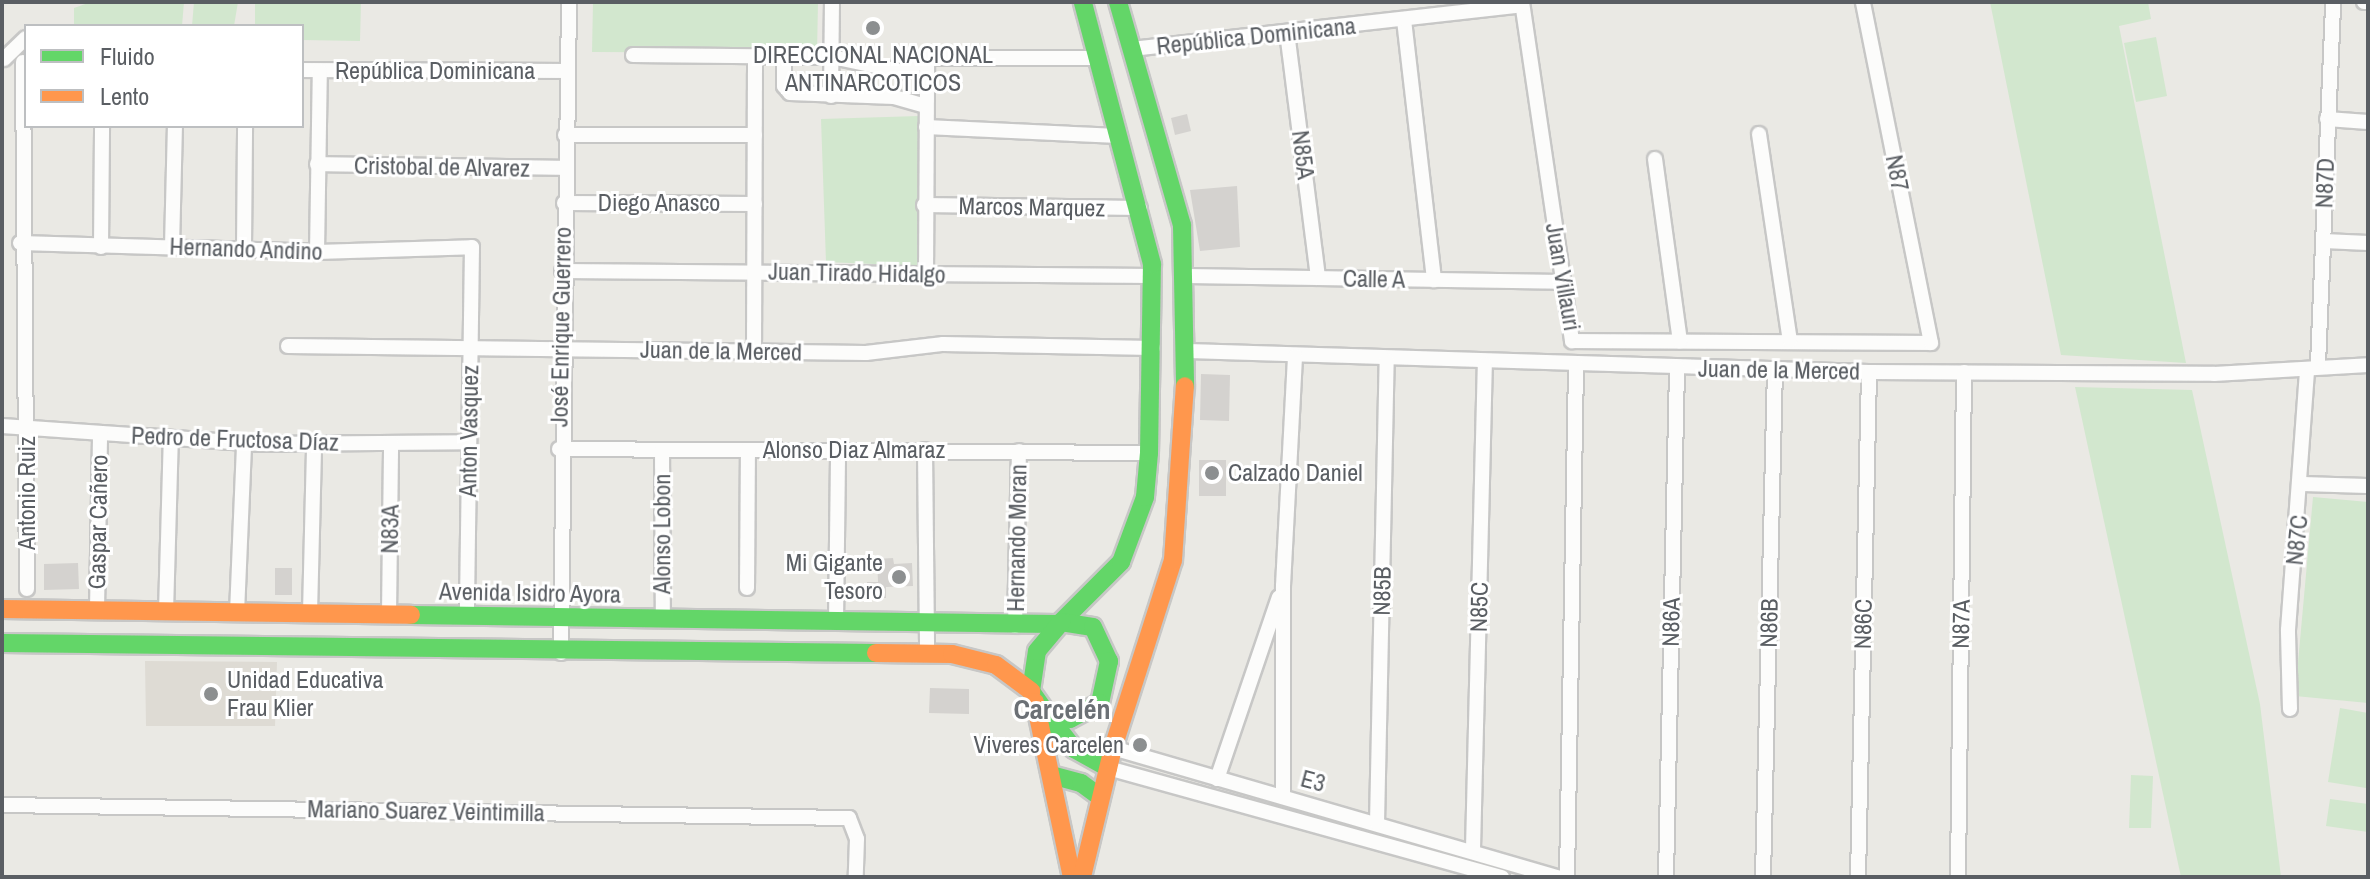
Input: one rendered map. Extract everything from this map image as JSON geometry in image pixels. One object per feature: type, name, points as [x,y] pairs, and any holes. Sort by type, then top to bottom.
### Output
[{"type":"street","name":"José Enrique Guerrero","points":[[561,653],[559,449],[569,2]]},
{"type":"street","points":[[831,96],[832,2]]},
{"type":"street","points":[[1072,877],[1038,703],[1037,651],[1059,623],[1121,562],[1145,497],[1153,348],[1153,276],[1140,208],[1083,2]]},
{"type":"street","points":[[1082,877],[1113,748],[1173,560],[1188,351],[1187,276],[1182,225],[1118,2]]},
{"type":"street","name":"N87","points":[[1863,2],[1931,343]]},
{"type":"street","name":"N87D","points":[[2312,367],[2324,241],[2333,2]]},
{"type":"street","name":"República Dominicana","points":[[1132,49],[1522,4]]},
{"type":"street","name":"Juan Villauri","points":[[1522,4],[1572,341],[1931,343]]},
{"type":"street","points":[[1404,20],[1434,280]]},
{"type":"street","name":"N85A","points":[[1287,32],[1318,278]]},
{"type":"street","points":[[3,59],[24,40]]},
{"type":"street","points":[[633,55],[832,57],[909,70]]},
{"type":"street","points":[[754,351],[755,57]]},
{"type":"street","points":[[784,57],[786,92],[894,97],[925,106]]},
{"type":"street","points":[[894,97],[903,91],[909,70],[927,58],[1099,58]]},
{"type":"street","points":[[926,276],[927,58]]},
{"type":"street","points":[[3,59],[24,62]]},
{"type":"street","name":"Antonio Ruiz","points":[[24,62],[20,243],[27,428],[27,589]]},
{"type":"street","name":"República Dominicana","points":[[304,70],[567,71]]},
{"type":"street","points":[[317,252],[320,71]]},
{"type":"street","points":[[2327,119],[2368,122]]},
{"type":"street","points":[[926,127],[1119,136]]},
{"type":"street","points":[[101,247],[102,128]]},
{"type":"street","points":[[172,247],[175,128]]},
{"type":"street","points":[[244,248],[245,128]]},
{"type":"street","points":[[1759,134],[1790,341]]},
{"type":"street","points":[[565,135],[755,135]]},
{"type":"street","points":[[1655,159],[1680,341]]},
{"type":"street","name":"Cristobal de Alvarez","points":[[317,164],[566,168]]},
{"type":"street","name":"Diego Anasco","points":[[564,203],[755,204]]},
{"type":"street","name":"Marcos Marquez","points":[[924,205],[1140,208]]},
{"type":"street","points":[[2324,241],[2368,243]]},
{"type":"street","name":"Hernando Andino","points":[[20,243],[317,252],[472,247]]},
{"type":"street","name":"Anton Vasquez","points":[[467,616],[472,247]]},
{"type":"street","name":"Juan Tirado Hidalgo","points":[[562,271],[1153,276]]},
{"type":"street","name":"Calle A","points":[[1187,276],[1561,282]]},
{"type":"street","name":"Juan de la Merced","points":[[288,346],[881,352],[943,344],[1153,348]]},
{"type":"street","name":"Juan de la Merced","points":[[1188,351],[1485,364],[1869,372],[2368,365]]},
{"type":"street","points":[[1283,797],[1283,586],[1295,356]]},
{"type":"street","name":"N85B","points":[[1377,823],[1387,360]]},
{"type":"street","name":"N85C","points":[[1473,849],[1485,364]]},
{"type":"street","name":"Juan Villauri","points":[[1567,877],[1576,365]]},
{"type":"street","name":"N86A","points":[[1666,877],[1677,367]]},
{"type":"street","name":"N87C","points":[[2290,709],[2288,630],[2312,367]]},
{"type":"street","name":"N86B","points":[[1763,877],[1775,369]]},
{"type":"street","name":"N86C","points":[[1858,877],[1869,372]]},
{"type":"street","name":"N87A","points":[[1958,877],[1964,372]]},
{"type":"street","name":"Pedro de Fructosa Díaz","points":[[2,426],[244,443],[469,442]]},
{"type":"street","name":"Gaspar Cañero","points":[[97,610],[100,433]]},
{"type":"street","points":[[166,612],[171,438]]},
{"type":"street","points":[[237,613],[244,443]]},
{"type":"street","name":"N83A","points":[[389,615],[391,443]]},
{"type":"street","points":[[307,649],[314,445]]},
{"type":"street","name":"Alonso Diaz Almaraz","points":[[559,449],[1149,453]]},
{"type":"street","name":"Alonso Lobon","points":[[662,450],[663,619]]},
{"type":"street","points":[[747,588],[748,450]]},
{"type":"street","points":[[836,622],[838,450]]},
{"type":"street","points":[[925,450],[927,655]]},
{"type":"street","name":"Hernando Moran","points":[[1015,626],[1019,451]]},
{"type":"street","points":[[2302,484],[2368,486]]},
{"type":"street","points":[[1217,779],[1283,586]]},
{"type":"street","name":"Avenida Isidro Ayora","points":[[2,609],[560,620],[1015,626],[1059,623]]},
{"type":"street","points":[[1059,623],[1080,622],[1101,636],[1109,661],[1105,691],[1106,737],[1113,748]]},
{"type":"street","points":[[2,643],[561,653],[927,655],[996,665],[1038,703],[1079,718],[1095,709],[1105,691]]},
{"type":"street","name":"E3","points":[[1038,703],[1074,749],[1108,768],[1502,877]]},
{"type":"street","name":"E3","points":[[1113,748],[1473,849],[1558,877]]},
{"type":"street","points":[[1051,775],[1081,783],[1100,797]]},
{"type":"street","name":"Mariano Suarez Veintimilla","points":[[2,805],[849,818],[857,839],[856,877]]},
{"type":"shaded area","name":"Unidad Educativa Frau Klier","points":[[145,661],[277,662],[275,726],[146,726]]},
{"type":"green space","points":[[91,2],[184,2],[182,24],[74,24],[74,8]]},
{"type":"green space","points":[[194,2],[238,2],[234,24],[192,24]]},
{"type":"green space","points":[[255,2],[361,2],[360,41],[304,40],[304,24],[255,24]]},
{"type":"green space","points":[[593,2],[818,2],[817,53],[592,52]]},
{"type":"green space","points":[[1990,2],[2148,2],[2151,19],[2119,26],[2186,363],[2061,355]]},
{"type":"green space","points":[[2156,37],[2167,96],[2136,102],[2124,43]]},
{"type":"green space","points":[[919,116],[922,266],[826,262],[821,119]]},
{"type":"green space","points":[[2075,387],[2192,390],[2260,704],[2281,877],[2181,877]]},
{"type":"green space","points":[[2313,497],[2368,502],[2368,703],[2295,696]]},
{"type":"green space","points":[[2340,708],[2368,713],[2366,788],[2328,782]]},
{"type":"green space","points":[[2131,775],[2153,776],[2151,828],[2129,828]]},
{"type":"green space","points":[[2330,799],[2368,804],[2368,832],[2326,826]]},
{"type":"building","points":[[1187,114],[1191,131],[1175,135],[1171,118]]},
{"type":"building","points":[[1237,186],[1240,247],[1200,251],[1190,190]]},
{"type":"building","points":[[1201,374],[1230,375],[1229,421],[1200,420]]},
{"type":"building","name":"Calzado Daniel","points":[[1199,460],[1226,460],[1226,496],[1199,496]]},
{"type":"building","name":"Mi Gigante Tesoro","points":[[893,558],[894,564],[912,563],[913,586],[886,587],[886,598],[867,598],[867,582],[878,582],[877,559]]},
{"type":"building","points":[[78,563],[79,589],[44,590],[44,564]]},
{"type":"building","points":[[275,568],[292,568],[292,595],[275,595]]},
{"type":"building","points":[[930,688],[969,689],[969,714],[929,713]]},
{"type":"traffic: fast","points":[[1061,622],[1121,562],[1145,497],[1149,453],[1152,264],[1083,2]]},
{"type":"traffic: fast","points":[[1118,2],[1182,225],[1185,386]]},
{"type":"traffic: fast","points":[[411,615],[1057,624]]},
{"type":"traffic: fast","points":[[1061,622],[1093,627],[1109,661],[1100,703],[1070,719],[1047,714],[1031,691],[1037,651],[1061,622]]},
{"type":"traffic: fast","points":[[2,643],[876,653]]},
{"type":"traffic: fast","points":[[1047,714],[1074,749],[1108,768]]},
{"type":"traffic: fast","points":[[1051,775],[1081,783],[1100,797]]},
{"type":"traffic: slow","points":[[1082,877],[1113,748],[1173,560],[1185,386]]},
{"type":"traffic: slow","points":[[2,609],[411,615]]},
{"type":"traffic: slow","points":[[876,653],[952,654],[996,665],[1031,691]]},
{"type":"traffic: slow","points":[[1035,702],[1072,877]]},
{"type":"place","name":"DIRECCIONAL NACIONAL ANTINARCOTICOS","points":[[873,28]]},
{"type":"place","name":"Calzado Daniel","points":[[1212,473]]},
{"type":"place","name":"Mi Gigante Tesoro","points":[[899,577]]},
{"type":"place","name":"Unidad Educativa Frau Klier","points":[[211,694]]},
{"type":"place","name":"Viveres Carcelen","points":[[1140,745]]},
{"type":"district","name":"Carcelén","points":[[1062,709]]}]
